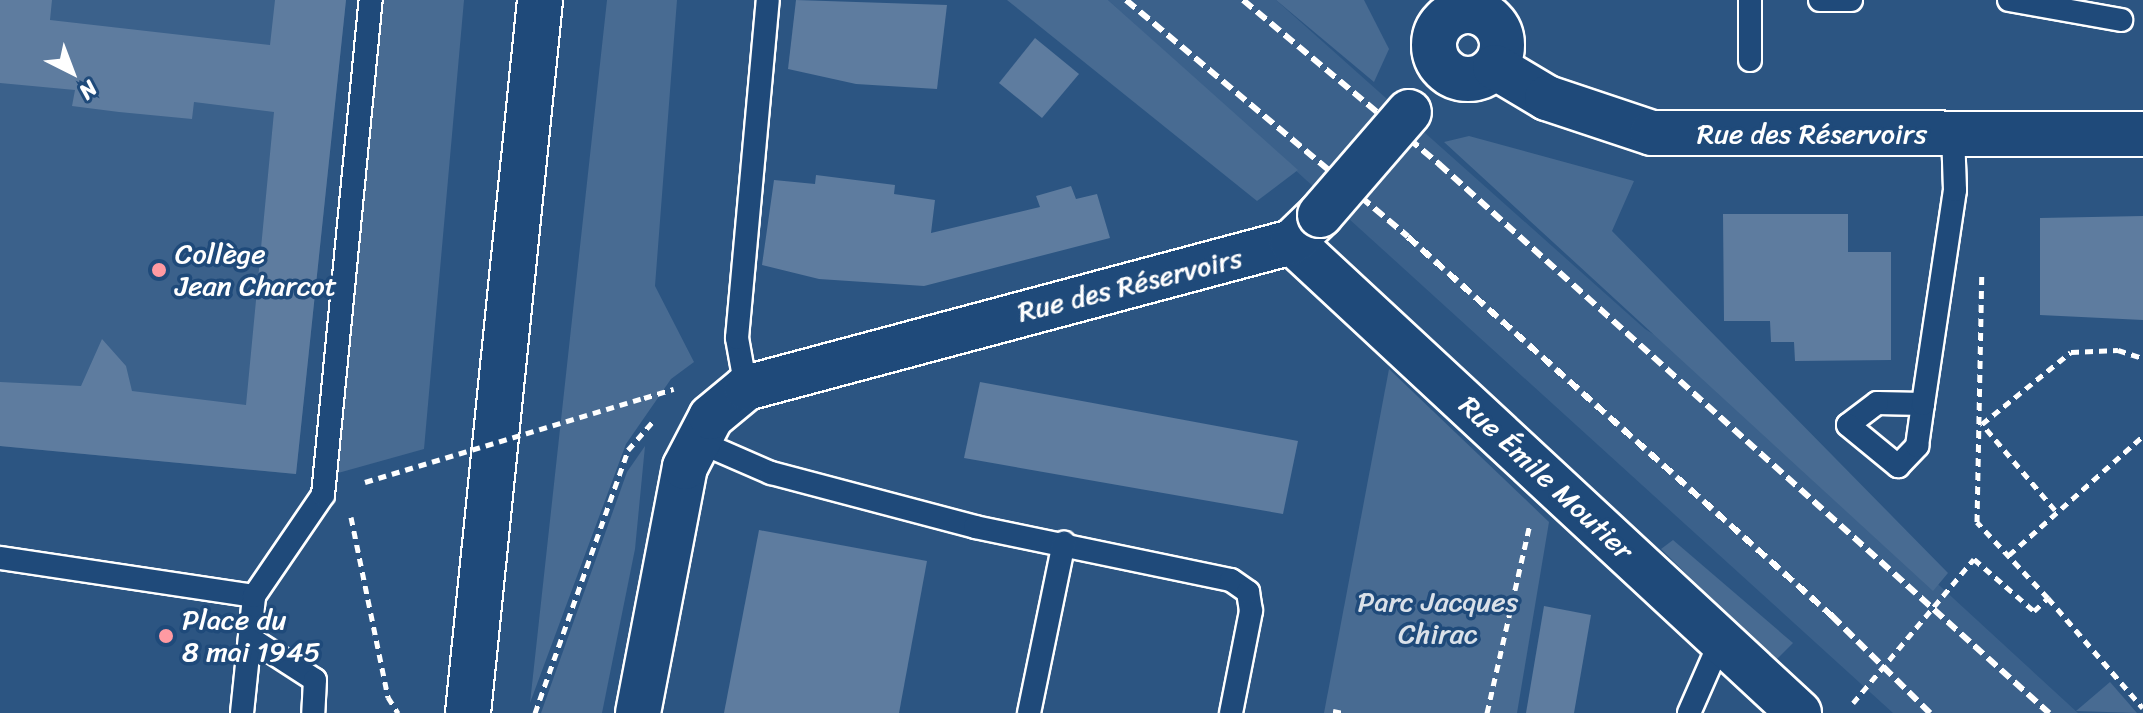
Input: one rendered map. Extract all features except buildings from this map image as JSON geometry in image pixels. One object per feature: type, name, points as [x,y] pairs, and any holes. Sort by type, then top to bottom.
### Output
[{"type":"street","points":[[468,713],[540,0]]},
{"type":"street","points":[[1446,8],[1471,11],[1491,19],[1502,38],[1495,67],[1477,79],[1447,72],[1434,43],[1446,8]]},
{"type":"street","name":"Rue des Réservoirs","points":[[1495,67],[1547,98],[1652,133],[2143,134]]},
{"type":"street","points":[[1306,229],[1447,72]]},
{"type":"street","name":"Rue des Réservoirs","points":[[746,388],[1306,229]]},
{"type":"street","name":"Rue Émile Moutier","points":[[1306,229],[1546,478],[1799,713]]},
{"type":"street","points":[[638,713],[668,527],[695,440],[746,388]]},
{"type":"lane","points":[[242,713],[254,596],[323,495],[371,0]]},
{"type":"lane","points":[[746,388],[737,338],[768,0]]},
{"type":"lane","points":[[1750,0],[1750,60]]},
{"type":"lane","points":[[1820,0],[1851,0]]},
{"type":"lane","points":[[2009,0],[2121,20]]},
{"type":"lane","points":[[1923,404],[1955,190],[1953,134]]},
{"type":"lane","points":[[695,440],[771,473],[1231,580],[1248,592],[1231,713]]},
{"type":"lane","points":[[1029,713],[1064,543]]},
{"type":"lane","points":[[0,558],[254,596]]},
{"type":"lane","points":[[250,638],[315,680],[313,713]]},
{"type":"lane","points":[[1689,713],[1721,640]]},
{"type":"path","points":[[1982,257],[1982,424],[1977,522],[2143,708]]},
{"type":"path","points":[[1982,424],[2071,352],[2118,350],[2143,358]]},
{"type":"path","points":[[365,482],[644,398]]},
{"type":"path","points":[[535,713],[628,450],[660,414]]},
{"type":"path","points":[[1982,424],[2055,510]]},
{"type":"path","points":[[2009,555],[2055,510],[2143,436]]},
{"type":"path","points":[[1487,713],[1546,478]]},
{"type":"path","points":[[348,503],[388,697],[398,713]]},
{"type":"path","points":[[1853,703],[1974,559],[2034,611],[2048,598]]},
{"type":"path","points":[[1333,711],[1343,713]]},
{"type":"shaded area","name":"Collège Jean Charcot","points":[[0,0],[346,0],[296,474],[0,446]]},
{"type":"shaded area","points":[[1108,0],[1276,0],[1645,329],[1691,357],[2078,713],[1893,713]]},
{"type":"green space","points":[[383,0],[464,0],[424,449],[338,473]]},
{"type":"green space","points":[[607,0],[677,0],[655,286],[694,362],[671,379],[626,444],[530,703]]},
{"type":"green space","points":[[1007,0],[1108,0],[1298,170],[1257,201]]},
{"type":"green space","points":[[1276,0],[1364,0],[1389,49],[1374,82]]},
{"type":"green space","points":[[1469,136],[1634,181],[1612,231],[1948,573],[1933,591],[1444,142]]},
{"type":"green space","name":"Parc Jacques Chirac","points":[[1389,369],[1549,522],[1517,713],[1324,713]]},
{"type":"green space","points":[[645,446],[635,549],[602,713],[541,713],[627,472]]},
{"type":"green space","points":[[1673,540],[1793,643],[1775,661],[1661,549]]},
{"type":"green space","points":[[2110,682],[2137,713],[2076,711]]},
{"type":"railway","points":[[1126,0],[1408,237],[1832,616],[1930,713]]},
{"type":"railway","points":[[1243,0],[1439,164],[2049,713]]},
{"type":"place","name":"Collège Jean Charcot","points":[[159,270]]},
{"type":"place","name":"Place du 8 mai 1945","points":[[166,636]]}]
